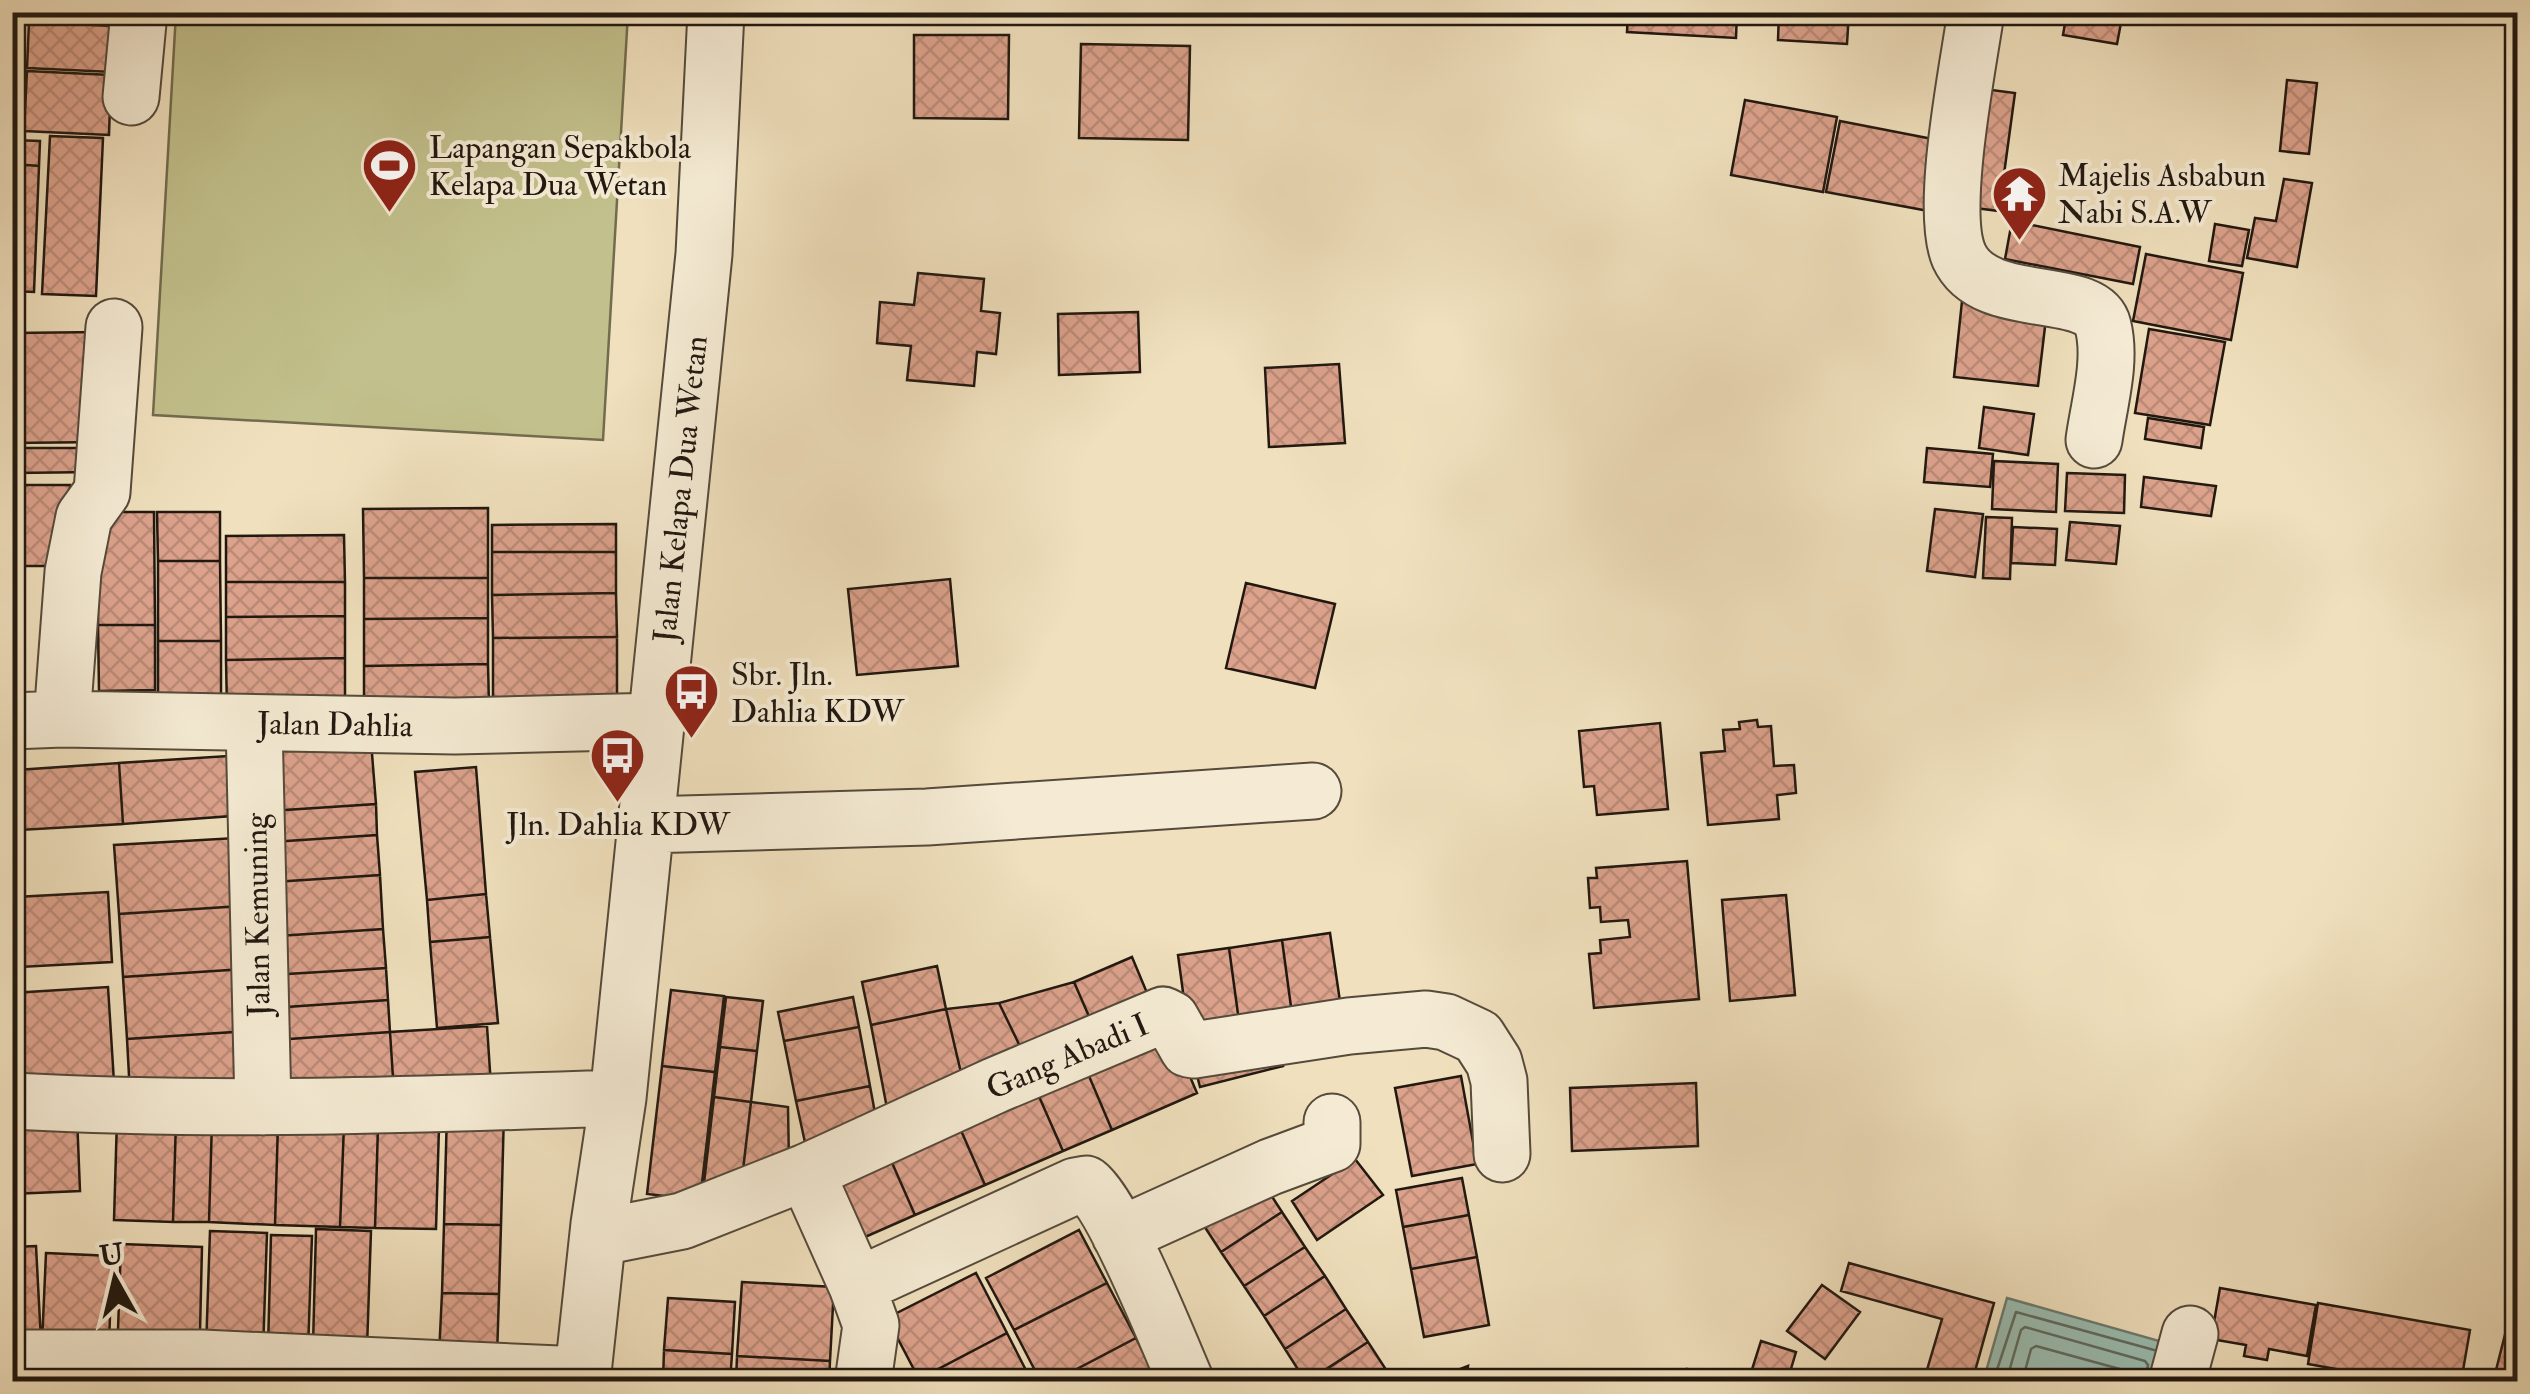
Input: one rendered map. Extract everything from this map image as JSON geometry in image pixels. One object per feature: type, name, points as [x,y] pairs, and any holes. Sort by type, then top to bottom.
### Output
[{"type":"street","points":[[131,98],[139,12]]},
{"type":"street","name":"Jalan Kelapa Dua Wetan","points":[[582,1378],[618,1098],[704,254],[716,12]]},
{"type":"street","points":[[1976,12],[1950,211],[1958,254],[1984,283],[2002,291],[2081,305],[2102,320],[2106,354],[2094,440]]},
{"type":"street","points":[[38,720],[84,517],[102,492],[114,327]]},
{"type":"street","name":"Jalan Dahlia","points":[[38,720],[455,726],[658,721]]},
{"type":"street","name":"Jalan Kemuning","points":[[254,724],[263,1107]]},
{"type":"street","points":[[646,825],[927,817],[1312,791]]},
{"type":"street","name":"Gang Abadi I","points":[[599,1224],[616,1234],[682,1221],[806,1172],[996,1085],[1163,1015],[1171,1018],[1190,1050],[1349,1026],[1426,1019],[1446,1022],[1478,1038],[1494,1062],[1499,1081],[1502,1154]]},
{"type":"street","points":[[12,1101],[111,1106],[367,1108],[618,1098]]},
{"type":"street","points":[[1120,1235],[1270,1167],[1330,1145],[1334,1138],[1332,1122]]},
{"type":"street","points":[[806,1172],[898,1382]]},
{"type":"street","points":[[864,1305],[1075,1186],[1086,1184],[1097,1192],[1120,1235],[1186,1382]]},
{"type":"street","points":[[863,1382],[864,1305]]},
{"type":"street","points":[[12,1358],[202,1358],[323,1372],[582,1378]]},
{"type":"shaded area","name":"Lapangan Sepakbola Kelapa Dua Wetan","points":[[176,13],[628,13],[603,440],[153,415]]},
{"type":"water","points":[[2007,1298],[2177,1346],[2167,1381],[1983,1382]]},
{"type":"building","points":[[1628,12],[1737,12],[1736,38],[1627,32]]},
{"type":"building","points":[[1779,12],[1849,12],[1847,44],[1778,40]]},
{"type":"building","points":[[2067,12],[2123,12],[2117,44],[2063,35]]},
{"type":"building","points":[[12,13],[24,13],[21,76],[12,75]]},
{"type":"building","points":[[29,22],[114,26],[112,72],[27,68]]},
{"type":"building","points":[[914,35],[1009,35],[1008,119],[914,118]]},
{"type":"building","points":[[1081,44],[1190,46],[1188,140],[1079,138]]},
{"type":"building","points":[[27,71],[111,75],[109,135],[24,131]]},
{"type":"building","points":[[12,79],[20,79],[18,135],[12,134]]},
{"type":"building","points":[[2287,80],[2317,83],[2309,154],[2280,151]]},
{"type":"building","points":[[1976,88],[2015,93],[1999,211],[1959,206]]},
{"type":"building","points":[[1745,100],[1837,117],[1823,192],[1731,175]]},
{"type":"building","points":[[1840,121],[1948,142],[1934,212],[1826,192]]},
{"type":"building","points":[[50,136],[103,138],[96,296],[42,294]]},
{"type":"building","points":[[12,140],[40,141],[39,166],[12,164]]},
{"type":"building","points":[[12,164],[39,166],[34,292],[12,291]]},
{"type":"building","points":[[2284,179],[2312,183],[2297,267],[2247,258],[2255,218],[2276,221]]},
{"type":"building","points":[[2012,221],[2140,247],[2133,284],[2005,259]]},
{"type":"building","points":[[2215,224],[2249,230],[2242,266],[2209,261]]},
{"type":"building","points":[[2146,254],[2243,273],[2231,340],[2133,321]]},
{"type":"building","points":[[918,273],[984,279],[981,311],[1000,313],[996,354],[977,352],[974,386],[907,380],[911,346],[877,343],[880,302],[914,305]]},
{"type":"building","points":[[1962,301],[2047,310],[2038,386],[1954,377]]},
{"type":"building","points":[[1138,312],[1140,372],[1059,375],[1058,314]]},
{"type":"building","points":[[2149,329],[2225,342],[2210,425],[2135,413]]},
{"type":"building","points":[[101,332],[102,442],[12,443],[12,333]]},
{"type":"building","points":[[1339,364],[1345,443],[1269,447],[1265,368]]},
{"type":"building","points":[[1984,407],[2034,414],[2028,455],[1979,448]]},
{"type":"building","points":[[2148,418],[2204,427],[2201,448],[2145,439]]},
{"type":"building","points":[[16,448],[95,448],[95,472],[15,473]]},
{"type":"building","points":[[1927,448],[1993,454],[1990,487],[1924,482]]},
{"type":"building","points":[[1994,461],[2058,464],[2056,512],[1992,509]]},
{"type":"building","points":[[2067,473],[2125,475],[2124,513],[2065,511]]},
{"type":"building","points":[[2144,477],[2216,486],[2211,516],[2141,507]]},
{"type":"building","points":[[12,485],[70,485],[71,566],[12,566]]},
{"type":"building","points":[[488,508],[488,578],[364,578],[363,509]]},
{"type":"building","points":[[1935,509],[1983,514],[1975,577],[1927,571]]},
{"type":"building","points":[[98,512],[154,512],[155,625],[98,625]]},
{"type":"building","points":[[157,512],[220,512],[220,561],[158,561]]},
{"type":"building","points":[[1986,517],[2012,518],[2010,579],[1983,578]]},
{"type":"building","points":[[2070,522],[2120,526],[2116,564],[2066,560]]},
{"type":"building","points":[[616,524],[616,552],[492,552],[492,525]]},
{"type":"building","points":[[2013,527],[2057,529],[2055,565],[2011,563]]},
{"type":"building","points":[[344,535],[345,582],[226,582],[226,536]]},
{"type":"building","points":[[492,552],[616,552],[616,593],[492,595]]},
{"type":"building","points":[[158,561],[220,561],[221,641],[158,641]]},
{"type":"building","points":[[364,578],[488,578],[488,618],[364,619]]},
{"type":"building","points":[[950,579],[958,666],[857,675],[848,589]]},
{"type":"building","points":[[226,582],[345,582],[345,616],[226,617]]},
{"type":"building","points":[[1246,583],[1335,604],[1315,688],[1226,668]]},
{"type":"building","points":[[616,593],[617,637],[493,638],[492,595]]},
{"type":"building","points":[[345,616],[345,658],[226,660],[226,617]]},
{"type":"building","points":[[488,618],[488,664],[364,666],[364,619]]},
{"type":"building","points":[[98,625],[155,625],[155,690],[99,691]]},
{"type":"building","points":[[617,637],[617,704],[493,705],[493,638]]},
{"type":"building","points":[[158,641],[221,641],[221,698],[158,698]]},
{"type":"building","points":[[345,658],[345,709],[227,710],[226,660]]},
{"type":"building","points":[[488,664],[489,705],[364,707],[364,666]]},
{"type":"building","points":[[1757,720],[1758,727],[1771,726],[1774,766],[1794,765],[1796,793],[1777,795],[1779,819],[1708,825],[1701,753],[1725,751],[1723,730],[1740,729],[1739,722]]},
{"type":"building","points":[[1660,723],[1668,809],[1597,815],[1594,786],[1584,787],[1579,731]]},
{"type":"building","points":[[371,741],[376,804],[270,811],[266,748]]},
{"type":"building","points":[[228,756],[232,816],[123,824],[119,763]]},
{"type":"building","points":[[119,763],[123,824],[20,830],[17,770]]},
{"type":"building","points":[[476,767],[486,894],[427,900],[415,772]]},
{"type":"building","points":[[376,804],[377,835],[272,842],[270,811]]},
{"type":"building","points":[[377,835],[380,875],[274,882],[272,842]]},
{"type":"building","points":[[236,838],[241,906],[119,914],[114,845]]},
{"type":"building","points":[[1687,861],[1699,999],[1594,1008],[1589,954],[1601,953],[1600,940],[1630,937],[1628,920],[1601,922],[1600,907],[1590,908],[1588,878],[1597,878],[1596,868]]},
{"type":"building","points":[[380,875],[383,929],[278,936],[274,882]]},
{"type":"building","points":[[108,892],[112,962],[20,967],[16,897]]},
{"type":"building","points":[[486,894],[490,937],[430,942],[427,900]]},
{"type":"building","points":[[1786,895],[1795,995],[1730,1001],[1722,900]]},
{"type":"building","points":[[241,906],[244,969],[123,977],[119,914]]},
{"type":"building","points":[[383,929],[386,968],[271,975],[278,936]]},
{"type":"building","points":[[1330,933],[1343,1022],[1294,1029],[1282,940]]},
{"type":"building","points":[[490,937],[498,1023],[437,1028],[430,942]]},
{"type":"building","points":[[1282,940],[1294,1029],[1241,1036],[1229,948]]},
{"type":"building","points":[[1229,948],[1241,1036],[1190,1044],[1178,955]]},
{"type":"building","points":[[1132,957],[1155,1012],[1098,1037],[1074,982]]},
{"type":"building","points":[[937,966],[946,1009],[871,1025],[862,982]]},
{"type":"building","points":[[386,968],[388,1000],[272,1008],[271,975]]},
{"type":"building","points":[[244,969],[249,1031],[127,1039],[123,977]]},
{"type":"building","points":[[1074,982],[1098,1037],[1030,1067],[999,1003]]},
{"type":"building","points":[[108,987],[114,1082],[12,1089],[12,993]]},
{"type":"building","points":[[671,990],[724,996],[715,1072],[662,1066]]},
{"type":"building","points":[[726,997],[763,1001],[757,1051],[720,1047]]},
{"type":"building","points":[[853,997],[859,1027],[784,1041],[778,1012]]},
{"type":"building","points":[[388,1000],[390,1032],[275,1040],[272,1008]]},
{"type":"building","points":[[999,1003],[1030,1067],[966,1094],[946,1009]]},
{"type":"building","points":[[946,1009],[966,1094],[891,1129],[871,1025]]},
{"type":"building","points":[[1165,1018],[1197,1093],[1112,1130],[1080,1055]]},
{"type":"building","points":[[487,1026],[491,1086],[394,1093],[390,1032]]},
{"type":"building","points":[[859,1027],[870,1086],[796,1101],[784,1041]]},
{"type":"building","points":[[249,1031],[252,1086],[130,1094],[127,1039]]},
{"type":"building","points":[[390,1032],[394,1093],[279,1100],[275,1040]]},
{"type":"building","points":[[1277,1044],[1283,1066],[1200,1087],[1192,1056]]},
{"type":"building","points":[[720,1047],[757,1051],[751,1102],[714,1097]]},
{"type":"building","points":[[1080,1055],[1112,1130],[1063,1151],[1030,1076]]},
{"type":"building","points":[[662,1066],[715,1072],[700,1200],[647,1194]]},
{"type":"building","points":[[1030,1076],[1063,1151],[985,1185],[952,1110]]},
{"type":"building","points":[[1461,1076],[1477,1164],[1412,1176],[1395,1088]]},
{"type":"building","points":[[1696,1083],[1698,1146],[1572,1151],[1570,1088]]},
{"type":"building","points":[[870,1086],[878,1129],[809,1161],[796,1101]]},
{"type":"building","points":[[714,1097],[751,1102],[741,1187],[704,1183]]},
{"type":"building","points":[[751,1102],[788,1107],[789,1163],[741,1187]]},
{"type":"building","points":[[952,1110],[985,1185],[915,1215],[882,1140]]},
{"type":"building","points":[[447,1111],[504,1112],[501,1225],[444,1224]]},
{"type":"building","points":[[77,1116],[80,1191],[12,1194],[12,1119]]},
{"type":"building","points":[[117,1118],[176,1120],[173,1222],[114,1220]]},
{"type":"building","points":[[176,1120],[212,1121],[209,1222],[173,1222]]},
{"type":"building","points":[[212,1121],[278,1123],[275,1225],[209,1222]]},
{"type":"building","points":[[278,1123],[344,1125],[340,1227],[275,1225]]},
{"type":"building","points":[[344,1125],[378,1126],[375,1228],[340,1227]]},
{"type":"building","points":[[378,1126],[439,1127],[436,1229],[375,1228]]},
{"type":"building","points":[[882,1140],[915,1215],[865,1237],[832,1162]]},
{"type":"building","points":[[1355,1159],[1383,1195],[1317,1240],[1292,1201]]},
{"type":"building","points":[[1260,1178],[1282,1212],[1221,1252],[1199,1218]]},
{"type":"building","points":[[1462,1178],[1469,1215],[1403,1227],[1396,1190]]},
{"type":"building","points":[[1282,1212],[1305,1247],[1244,1286],[1221,1252]]},
{"type":"building","points":[[1469,1215],[1477,1257],[1411,1269],[1403,1227]]},
{"type":"building","points":[[444,1224],[501,1225],[499,1294],[442,1293]]},
{"type":"building","points":[[316,1229],[371,1231],[367,1348],[313,1346]]},
{"type":"building","points":[[1079,1230],[1107,1283],[1014,1330],[986,1278]]},
{"type":"building","points":[[210,1231],[267,1233],[263,1351],[206,1349]]},
{"type":"building","points":[[271,1235],[312,1236],[308,1350],[268,1348]]},
{"type":"building","points":[[121,1244],[202,1247],[200,1332],[118,1330]]},
{"type":"building","points":[[36,1246],[41,1341],[12,1342],[12,1247]]},
{"type":"building","points":[[1305,1247],[1325,1276],[1264,1316],[1244,1286]]},
{"type":"building","points":[[46,1253],[112,1256],[109,1346],[42,1344]]},
{"type":"building","points":[[1477,1257],[1489,1325],[1424,1337],[1411,1269]]},
{"type":"building","points":[[1849,1263],[1994,1303],[1972,1382],[1924,1380],[1942,1319],[1841,1291]]},
{"type":"building","points":[[976,1273],[1007,1333],[919,1379],[887,1318]]},
{"type":"building","points":[[1325,1276],[1346,1309],[1285,1349],[1264,1316]]},
{"type":"building","points":[[742,1282],[834,1287],[830,1361],[737,1356]]},
{"type":"building","points":[[1107,1283],[1136,1338],[1052,1382],[1041,1382],[1014,1330]]},
{"type":"building","points":[[1822,1285],[1860,1312],[1825,1359],[1787,1331]]},
{"type":"building","points":[[2220,1288],[2316,1305],[2307,1356],[2269,1349],[2267,1360],[2244,1356],[2246,1345],[2211,1339]]},
{"type":"building","points":[[442,1293],[499,1294],[497,1357],[439,1355]]},
{"type":"building","points":[[668,1298],[735,1302],[732,1354],[664,1350]]},
{"type":"building","points":[[2318,1303],[2470,1330],[2461,1382],[2408,1382],[2308,1364]]},
{"type":"building","points":[[2513,1303],[2518,1305],[2518,1382],[2493,1382]]},
{"type":"building","points":[[1346,1309],[1368,1342],[1306,1382],[1285,1349]]},
{"type":"building","points":[[1007,1333],[1032,1382],[920,1382],[919,1379]]},
{"type":"building","points":[[1136,1338],[1158,1382],[1052,1382]]},
{"type":"building","points":[[1761,1341],[1796,1352],[1787,1382],[1748,1382]]},
{"type":"building","points":[[1368,1342],[1394,1382],[1307,1382]]},
{"type":"building","points":[[664,1350],[732,1354],[730,1382],[663,1380]]},
{"type":"building","points":[[737,1356],[830,1361],[829,1382],[736,1382]]},
{"type":"building","points":[[1468,1366],[1466,1382],[1427,1382]]},
{"type":"building","points":[[1687,1369],[1725,1381],[1683,1382]]},
{"type":"place","name":"Lapangan Sepakbola Kelapa Dua Wetan","points":[[390,214]]},
{"type":"place","name":"Majelis Asbabun Nabi S.A.W","points":[[2019,242]]},
{"type":"place","name":"Sbr. Jln. Dahlia KDW","points":[[692,741]]},
{"type":"place","name":"Jln. Dahlia KDW","points":[[618,804]]}]
